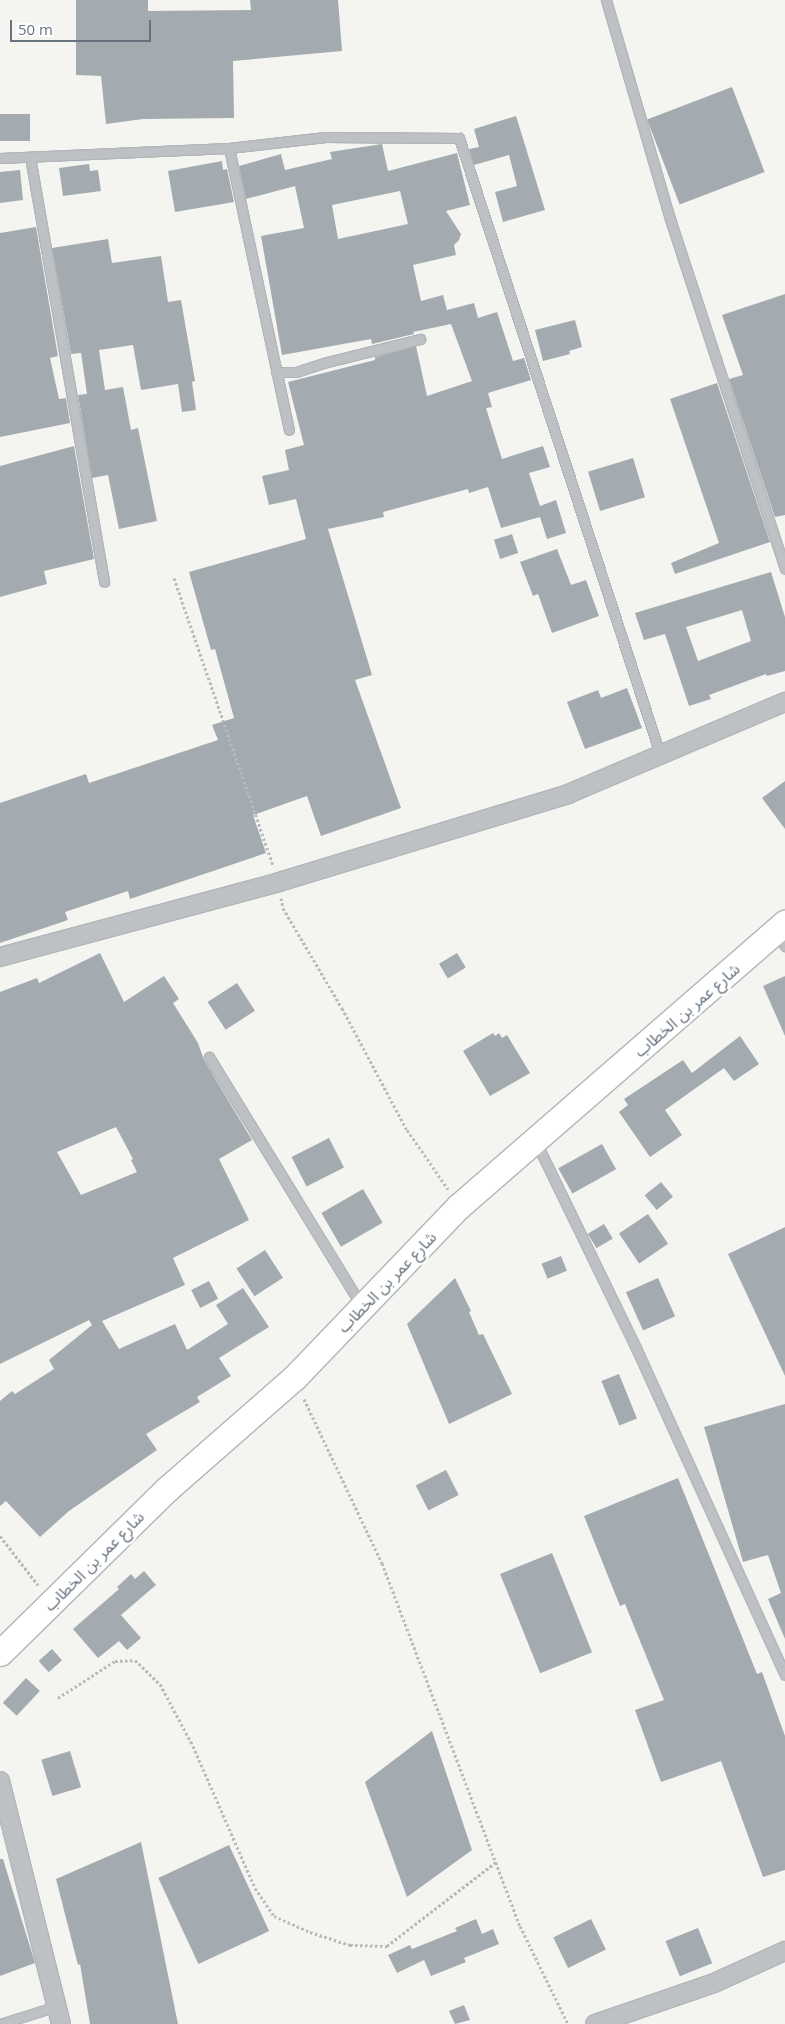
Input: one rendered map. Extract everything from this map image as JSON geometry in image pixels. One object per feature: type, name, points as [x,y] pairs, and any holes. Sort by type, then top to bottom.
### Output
[{"type":"main road","name":"شارع عمر بن الخطاب","points":[[0,1653],[167,1489],[294,1378],[459,1206],[782,934]]},
{"type":"street","points":[[0,957],[279,882],[568,794],[785,702]]},
{"type":"street","points":[[0,1780],[61,2024]]},
{"type":"street","points":[[595,2024],[714,1983],[785,1951]]},
{"type":"lane","points":[[606,0],[670,219],[785,569]]},
{"type":"lane","points":[[0,158],[229,148],[325,137],[459,138],[660,754]]},
{"type":"lane","points":[[229,148],[289,430]]},
{"type":"lane","points":[[30,157],[104,582]]},
{"type":"lane","points":[[276,372],[296,372],[327,362],[420,339]]},
{"type":"lane","points":[[209,1057],[362,1307]]},
{"type":"lane","points":[[536,1142],[636,1348],[785,1675]]},
{"type":"lane","points":[[0,2024],[57,2006]]},
{"type":"path","points":[[174,578],[279,882],[283,908],[342,1008],[407,1130],[459,1206]]},
{"type":"path","points":[[294,1378],[382,1563],[520,1926],[568,2024]]},
{"type":"path","points":[[0,1536],[53,1603]]},
{"type":"path","points":[[58,1698],[114,1661],[135,1660],[160,1684],[193,1746],[255,1888],[274,1916],[310,1932],[350,1945],[387,1946],[496,1862]]},
{"type":"building","points":[[76,0],[148,0],[148,11],[251,10],[250,0],[338,0],[342,51],[233,61],[234,118],[143,119],[106,124],[101,76],[76,75]]},
{"type":"building","points":[[732,87],[765,172],[680,205],[647,120]]},
{"type":"building","points":[[0,114],[30,114],[30,141],[0,141]]},
{"type":"building","points":[[516,116],[545,210],[503,222],[495,192],[517,186],[509,155],[474,165],[469,149],[479,147],[474,129]]},
{"type":"building","points":[[382,144],[388,171],[457,153],[470,205],[446,211],[461,234],[459,240],[454,245],[456,255],[413,265],[421,301],[443,295],[447,310],[474,303],[478,318],[497,312],[513,361],[524,358],[531,380],[488,393],[492,407],[486,408],[502,459],[543,446],[550,467],[529,473],[540,506],[556,500],[566,533],[547,539],[540,517],[501,528],[488,487],[469,493],[468,489],[383,512],[384,517],[328,529],[372,675],[355,680],[401,808],[321,836],[307,796],[253,815],[266,853],[130,899],[128,891],[65,912],[68,920],[0,943],[0,803],[86,774],[89,783],[218,740],[212,725],[234,718],[215,649],[211,650],[189,572],[306,539],[296,499],[269,505],[262,476],[289,470],[285,450],[304,445],[288,382],[375,360],[375,357],[416,346],[427,396],[472,381],[451,324],[413,332],[414,334],[372,344],[371,339],[282,355],[261,236],[304,228],[295,186],[246,199],[239,166],[281,154],[285,170],[332,159],[330,152]],"holes":[[[400,191],[408,224],[338,239],[332,205]]]},
{"type":"building","points":[[222,161],[223,170],[227,169],[234,202],[175,212],[168,171]]},
{"type":"building","points":[[89,164],[90,171],[98,170],[101,191],[63,196],[59,168]]},
{"type":"building","points":[[20,170],[23,200],[0,203],[0,172]]},
{"type":"building","points":[[36,227],[58,356],[50,358],[59,399],[66,398],[70,423],[0,437],[0,233]]},
{"type":"building","points":[[108,239],[112,263],[161,256],[168,302],[181,300],[195,381],[192,382],[196,410],[182,412],[178,384],[141,390],[133,345],[99,350],[105,390],[123,387],[131,430],[138,428],[157,521],[119,529],[108,475],[92,478],[78,395],[87,394],[81,353],[71,354],[52,248]]},
{"type":"building","points":[[785,294],[785,515],[775,517],[729,379],[743,375],[722,315]]},
{"type":"building","points":[[575,320],[582,347],[569,351],[570,354],[543,361],[535,330]]},
{"type":"building","points":[[717,383],[770,542],[675,574],[671,563],[719,543],[670,399]]},
{"type":"building","points":[[74,446],[94,559],[44,571],[47,584],[0,597],[0,466]]},
{"type":"building","points":[[633,458],[645,497],[600,511],[588,472]]},
{"type":"building","points":[[512,534],[518,553],[500,559],[494,540]]},
{"type":"building","points":[[557,549],[571,585],[586,580],[599,616],[552,633],[538,594],[533,596],[520,562]]},
{"type":"building","points":[[771,572],[785,617],[785,671],[767,676],[766,674],[709,695],[711,699],[689,706],[665,634],[644,640],[635,613]],"holes":[[[742,610],[751,641],[698,661],[686,627]]]},
{"type":"building","points":[[627,688],[642,728],[585,749],[567,702],[598,690],[601,698]]},
{"type":"building","points":[[785,781],[785,829],[762,798]]},
{"type":"building","points":[[100,953],[124,1002],[164,976],[179,999],[173,1003],[198,1043],[204,1060],[252,1140],[219,1159],[249,1220],[173,1258],[185,1285],[102,1321],[119,1349],[175,1324],[187,1350],[228,1324],[216,1305],[243,1288],[269,1327],[219,1358],[231,1376],[197,1397],[200,1402],[146,1434],[157,1450],[69,1511],[40,1537],[6,1501],[0,1506],[0,1401],[12,1391],[15,1394],[54,1369],[49,1360],[92,1325],[89,1320],[0,1364],[0,992],[37,978],[39,983]],"holes":[[[116,1127],[133,1159],[131,1160],[137,1172],[81,1195],[57,1152]]]},
{"type":"building","points":[[457,953],[466,968],[448,978],[439,964]]},
{"type":"building","points":[[785,976],[785,1036],[763,986]]},
{"type":"building","points":[[237,983],[255,1011],[226,1030],[208,1002]]},
{"type":"building","points":[[493,1033],[495,1036],[499,1033],[502,1038],[507,1035],[530,1073],[490,1096],[463,1051]]},
{"type":"building","points":[[740,1036],[759,1064],[734,1081],[724,1068],[665,1110],[682,1135],[650,1157],[619,1112],[628,1105],[624,1099],[683,1060],[692,1073]]},
{"type":"building","points":[[329,1138],[344,1167],[307,1186],[292,1157]]},
{"type":"building","points":[[602,1144],[616,1169],[572,1194],[558,1168]]},
{"type":"building","points":[[661,1182],[673,1197],[657,1210],[645,1195]]},
{"type":"building","points":[[363,1189],[382,1223],[341,1247],[321,1213]]},
{"type":"building","points":[[648,1214],[668,1244],[639,1263],[619,1234]]},
{"type":"building","points":[[604,1224],[613,1239],[596,1248],[588,1234]]},
{"type":"building","points":[[785,1227],[785,1376],[728,1254]]},
{"type":"building","points":[[265,1250],[283,1278],[254,1296],[236,1269]]},
{"type":"building","points":[[561,1256],[567,1271],[548,1279],[542,1264]]},
{"type":"building","points":[[455,1278],[471,1311],[469,1312],[479,1335],[483,1334],[512,1394],[449,1424],[407,1324]]},
{"type":"building","points":[[658,1278],[675,1316],[643,1331],[626,1292]]},
{"type":"building","points":[[209,1281],[218,1299],[200,1308],[191,1290]]},
{"type":"building","points":[[619,1374],[637,1419],[619,1426],[601,1381]]},
{"type":"building","points":[[785,1404],[785,1639],[768,1599],[781,1593],[768,1555],[743,1562],[704,1427]]},
{"type":"building","points":[[446,1470],[459,1495],[428,1510],[416,1485]]},
{"type":"building","points":[[678,1478],[757,1674],[762,1672],[785,1736],[785,1870],[763,1877],[721,1761],[661,1782],[635,1710],[664,1700],[625,1604],[620,1606],[584,1516]]},
{"type":"building","points":[[552,1553],[592,1652],[540,1673],[500,1574]]},
{"type":"building","points":[[144,1571],[156,1585],[121,1615],[141,1638],[127,1650],[119,1641],[98,1658],[73,1629],[119,1589],[117,1587],[131,1574],[135,1579]]},
{"type":"building","points":[[52,1649],[62,1660],[49,1672],[39,1661]]},
{"type":"building","points":[[26,1678],[40,1691],[17,1716],[3,1703]]},
{"type":"building","points":[[432,1731],[472,1850],[407,1897],[365,1782]]},
{"type":"building","points":[[70,1751],[81,1787],[52,1796],[41,1760]]},
{"type":"building","points":[[141,1842],[178,2024],[90,2024],[80,1964],[78,1965],[56,1879]]},
{"type":"building","points":[[229,1845],[269,1931],[198,1964],[158,1878]]},
{"type":"building","points":[[0,1859],[3,1859],[35,1963],[0,1976]]},
{"type":"building","points":[[476,1919],[482,1934],[493,1929],[499,1944],[464,1958],[466,1962],[431,1976],[424,1960],[397,1973],[388,1955],[410,1945],[412,1949],[457,1931],[455,1928]]},
{"type":"building","points":[[591,1919],[606,1950],[568,1968],[553,1937]]},
{"type":"building","points":[[698,1928],[712,1963],[680,1976],[666,1941]]},
{"type":"building","points":[[464,2005],[470,2020],[455,2024],[449,2011]]}]
